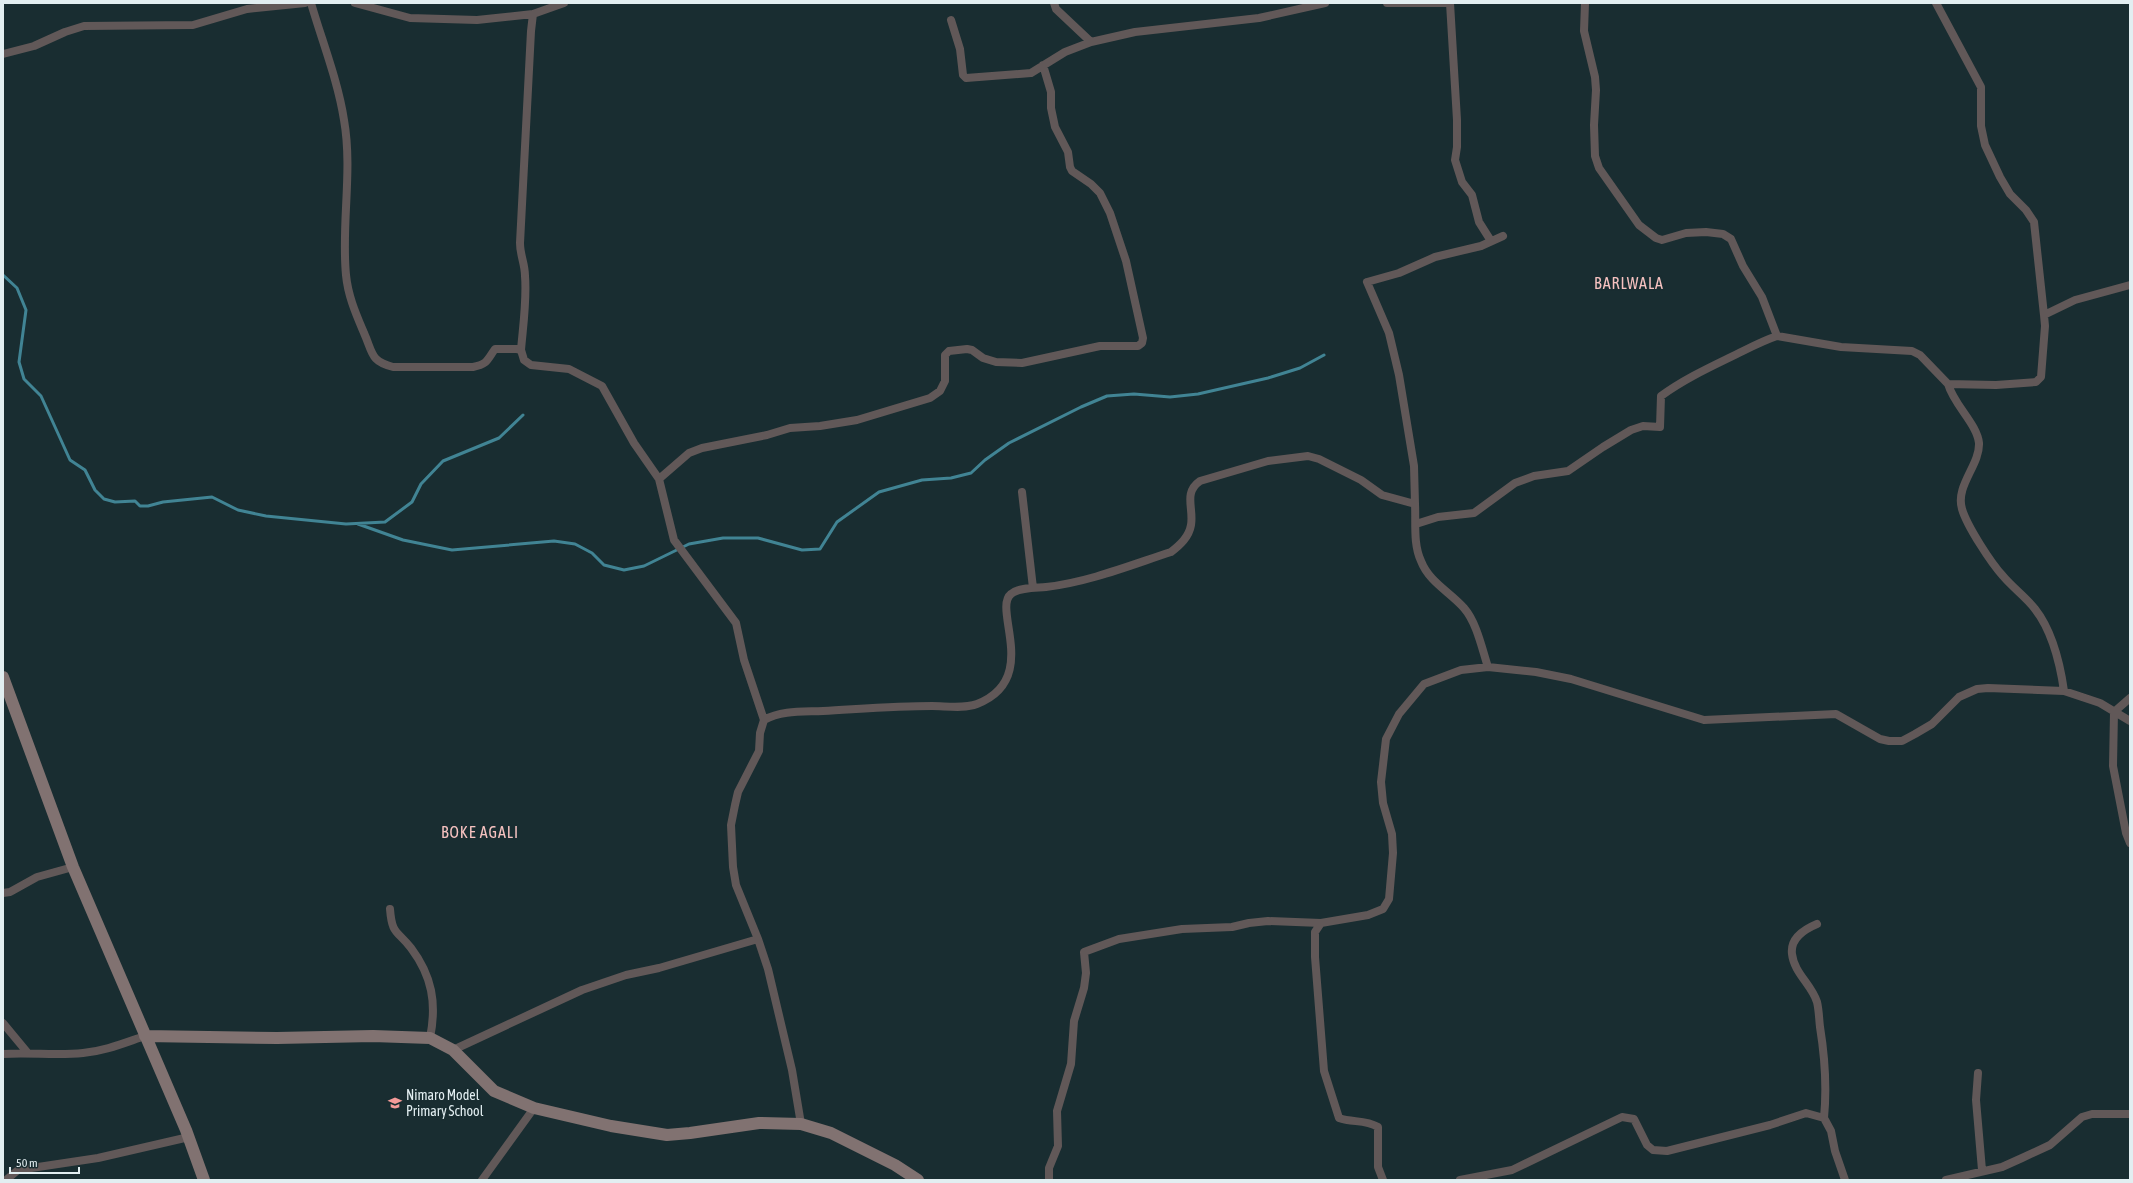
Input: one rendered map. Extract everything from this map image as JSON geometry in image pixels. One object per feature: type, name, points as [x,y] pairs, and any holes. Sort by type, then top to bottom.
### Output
[{"type":"street","points":[[3,54],[34,46],[65,32],[84,26],[193,25],[247,9],[305,3]]},
{"type":"street","points":[[311,3],[345,120],[348,161],[346,206],[346,275],[350,299],[373,357],[381,364],[393,367],[473,367],[483,366],[488,362],[495,349],[521,350]]},
{"type":"street","points":[[355,3],[410,18],[477,20],[533,14],[564,3]]},
{"type":"street","points":[[1054,3],[1056,9],[1091,42]]},
{"type":"street","points":[[951,20],[960,49],[964,77],[1024,75],[1036,71],[1043,65],[1066,52],[1091,42],[1168,28],[1259,18],[1325,3]]},
{"type":"street","points":[[1387,3],[1446,3]]},
{"type":"street","points":[[1450,3],[1457,120],[1457,147],[1455,160],[1462,182],[1472,195],[1479,222],[1491,241]]},
{"type":"street","points":[[1585,3],[1584,31],[1595,77],[1595,156],[1600,168],[1639,225],[1656,238],[1662,240],[1686,233],[1706,232],[1723,234],[1731,239],[1744,266],[1762,297],[1777,336]]},
{"type":"street","points":[[1936,3],[1967,57],[1981,87],[1981,126],[1986,145],[1997,170],[2010,194],[2026,210],[2034,222],[2045,326],[2041,377],[2038,381],[1996,385],[1948,384]]},
{"type":"street","points":[[533,14],[530,38],[520,248],[526,278],[521,350],[524,360],[531,365],[569,369],[602,386],[634,443],[659,478],[674,540],[736,623],[744,660],[764,720],[760,733],[759,752],[738,792],[731,824],[733,867],[736,885],[758,939],[768,969],[792,1070],[801,1124]]},
{"type":"street","points":[[659,478],[689,454],[702,448],[766,435],[790,428],[820,426],[857,420],[930,398],[940,391],[945,381],[945,356],[949,351],[954,349],[972,350],[983,358],[1010,364],[1022,363],[1100,346],[1138,346],[1142,343],[1143,338],[1128,268],[1110,213],[1100,193],[1091,184],[1072,171],[1070,167],[1068,152],[1055,127],[1051,108],[1051,92],[1043,65]]},
{"type":"street","points":[[1488,667],[1474,625],[1465,609],[1426,572],[1417,547],[1414,466],[1399,375],[1389,333],[1367,282],[1399,273],[1435,257],[1481,246],[1503,236]]},
{"type":"street","points":[[2044,315],[2076,300],[2130,285]]},
{"type":"street","points":[[1416,524],[1438,517],[1474,512],[1515,483],[1534,476],[1568,471],[1631,430],[1643,426],[1660,427],[1661,396],[1680,381],[1760,342],[1777,336],[1841,347],[1912,351],[1920,355],[1948,384],[1959,407],[1976,432],[1979,441],[1979,454],[1962,493],[1962,509],[1979,540],[2002,576],[2035,609],[2057,655],[2064,691]]},
{"type":"street","points":[[764,720],[771,716],[802,711],[977,704],[1005,683],[1010,671],[1011,632],[1006,604],[1009,595],[1016,591],[1089,578],[1171,552],[1181,545],[1191,526],[1189,499],[1190,492],[1200,481],[1268,460],[1308,456],[1319,459],[1362,480],[1382,495],[1415,504]]},
{"type":"street","points":[[1022,492],[1033,588]]},
{"type":"street","points":[[1049,1180],[1049,1168],[1058,1146],[1057,1111],[1071,1064],[1074,1021],[1084,988],[1086,973],[1084,952],[1119,939],[1182,929],[1232,927],[1248,922],[1268,921],[1321,923],[1368,915],[1382,909],[1389,899],[1393,847],[1392,834],[1383,803],[1381,782],[1386,739],[1399,714],[1424,684],[1461,670],[1488,667],[1536,672],[1571,680],[1704,720],[1836,714],[1880,739],[1889,741],[1902,740],[1932,724],[1960,697],[1977,689],[2064,691],[2100,704],[2130,721]]},
{"type":"street","points":[[3,677],[73,867],[117,966],[145,1036],[189,1137],[204,1180]]},
{"type":"street","points":[[2130,698],[2114,712],[2113,766],[2126,833],[2130,843]]},
{"type":"street","points":[[3,893],[10,892],[37,877],[73,867]]},
{"type":"street","points":[[390,909],[391,925],[416,955],[428,976],[433,1022],[430,1038]]},
{"type":"street","points":[[1321,923],[1315,932],[1315,957],[1324,1071],[1339,1118],[1347,1122],[1362,1121],[1378,1127],[1378,1167],[1383,1180]]},
{"type":"street","points":[[1817,924],[1807,928],[1796,937],[1791,953],[1797,972],[1817,1001],[1824,1053],[1826,1092],[1824,1118],[1831,1131],[1835,1151],[1845,1180]]},
{"type":"street","points":[[453,1050],[582,990],[626,975],[659,968],[758,939]]},
{"type":"street","points":[[3,1023],[27,1052]]},
{"type":"street","points":[[3,1054],[27,1052],[82,1053],[106,1050],[145,1036],[277,1038],[373,1036],[430,1038],[453,1050],[494,1091],[534,1108],[596,1123],[667,1135],[759,1123],[801,1124],[831,1133],[895,1166],[918,1180]]},
{"type":"street","points":[[1978,1073],[1976,1100],[1982,1170]]},
{"type":"street","points":[[482,1180],[534,1108]]},
{"type":"street","points":[[1460,1180],[1512,1170],[1622,1117],[1634,1119],[1647,1145],[1653,1150],[1667,1151],[1770,1125],[1806,1114],[1824,1118]]},
{"type":"street","points":[[1946,1180],[1982,1170],[2002,1167],[2050,1144],[2082,1117],[2092,1114],[2130,1114]]},
{"type":"street","points":[[6,1180],[18,1170],[98,1158],[189,1137]]},
{"type":"waterway","points":[[3,275],[17,288],[26,310],[19,362],[24,379],[41,396],[70,460],[85,470],[95,490],[104,499],[115,502],[135,501],[140,506],[148,506],[163,502],[212,497],[238,510],[266,516],[346,524],[385,522],[412,502],[421,484],[443,461],[499,438],[523,415]]},
{"type":"waterway","points":[[358,524],[403,540],[452,550],[554,541],[575,544],[592,553],[604,565],[624,570],[644,566],[689,544],[723,538],[758,538],[802,550],[820,549],[837,522],[879,492],[922,480],[951,478],[971,473],[985,460],[1009,443],[1081,407],[1107,396],[1134,394],[1170,397],[1198,394],[1268,378],[1300,368],[1324,355]]},
{"type":"place","name":"Nimaro Model Primary School","points":[[395,1103]]},
{"type":"district","name":"BARLWALA","points":[[1629,283]]},
{"type":"district","name":"BOKE AGALI","points":[[480,832]]}]
